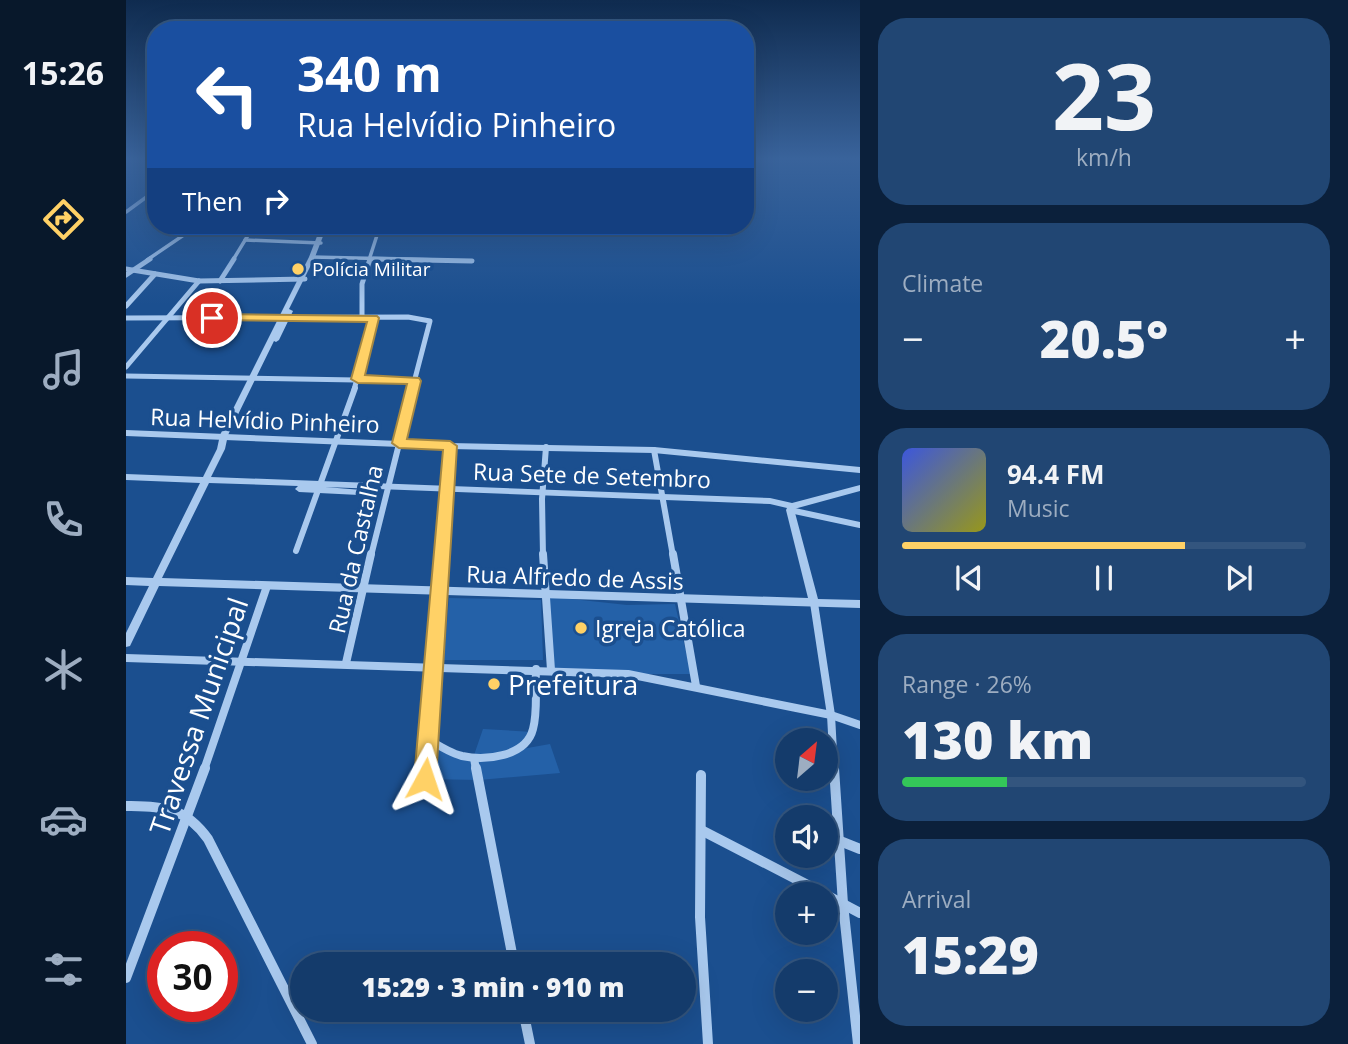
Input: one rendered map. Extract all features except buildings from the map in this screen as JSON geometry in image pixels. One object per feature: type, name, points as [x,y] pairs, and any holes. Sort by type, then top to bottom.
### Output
[{"type":"street","points":[[126,275],[129,270],[183,235]]},
{"type":"street","points":[[220,281],[248,235]]},
{"type":"street","points":[[257,235],[274,242]]},
{"type":"street","points":[[126,643],[323,235]]},
{"type":"street","points":[[362,318],[361,294],[377,235]]},
{"type":"street","points":[[245,240],[320,243]]},
{"type":"street","points":[[313,257],[472,261]]},
{"type":"street","points":[[129,270],[199,281],[302,279]]},
{"type":"street","points":[[126,306],[155,274]]},
{"type":"street","points":[[126,367],[199,281]]},
{"type":"street","name":"Rua da Castalha","points":[[346,663],[386,490],[430,321],[416,317],[373,318]]},
{"type":"street","points":[[126,318],[373,318],[358,379],[296,551]]},
{"type":"street","points":[[126,376],[414,381]]},
{"type":"street","name":"Rua Helvídio Pinheiro","points":[[126,433],[450,446],[654,450],[860,470]]},
{"type":"street","points":[[425,779],[450,446]]},
{"type":"street","points":[[546,447],[543,496],[544,596],[551,670]]},
{"type":"street","points":[[654,450],[696,687]]},
{"type":"street","name":"Rua Sete de Setembro","points":[[126,480],[662,500],[791,508],[860,525]]},
{"type":"street","points":[[858,1044],[843,904],[831,715],[814,603],[791,508],[860,488]]},
{"type":"street","name":"Rua Alfredo de Assis","points":[[126,581],[860,604]]},
{"type":"street","name":"Travessa Municipal","points":[[126,978],[188,815],[267,586]]},
{"type":"street","points":[[126,658],[628,674],[831,715],[860,725]]},
{"type":"street","points":[[428,739],[448,751],[474,758],[488,758],[514,750],[533,735],[537,669]]},
{"type":"street","points":[[474,758],[512,952]]},
{"type":"street","points":[[701,775],[703,831],[700,917],[708,1044]]},
{"type":"street","points":[[126,806],[171,810],[188,815],[208,839],[313,1044]]},
{"type":"street","points":[[703,831],[801,882]]},
{"type":"street","points":[[840,841],[860,849]]},
{"type":"street","points":[[838,901],[860,913]]},
{"type":"street","points":[[525,1022],[530,1044]]},
{"type":"shaded area","points":[[544,596],[627,605],[675,604],[691,674],[551,670]]},
{"type":"shaded area","points":[[449,598],[541,600],[543,660],[444,660]]},
{"type":"shaded area","points":[[483,729],[533,732],[522,746],[489,755],[550,744],[560,773],[479,780],[425,779],[428,739],[473,758]]},
{"type":"place","name":"Polícia Militar","points":[[298,269]]},
{"type":"place","name":"Igreja Católica","points":[[581,628]]},
{"type":"place","name":"Prefeitura","points":[[494,684]]},
{"type":"route","points":[[212,318],[373,318],[358,379],[414,381],[399,443],[450,446],[444,493],[425,779]]}]
